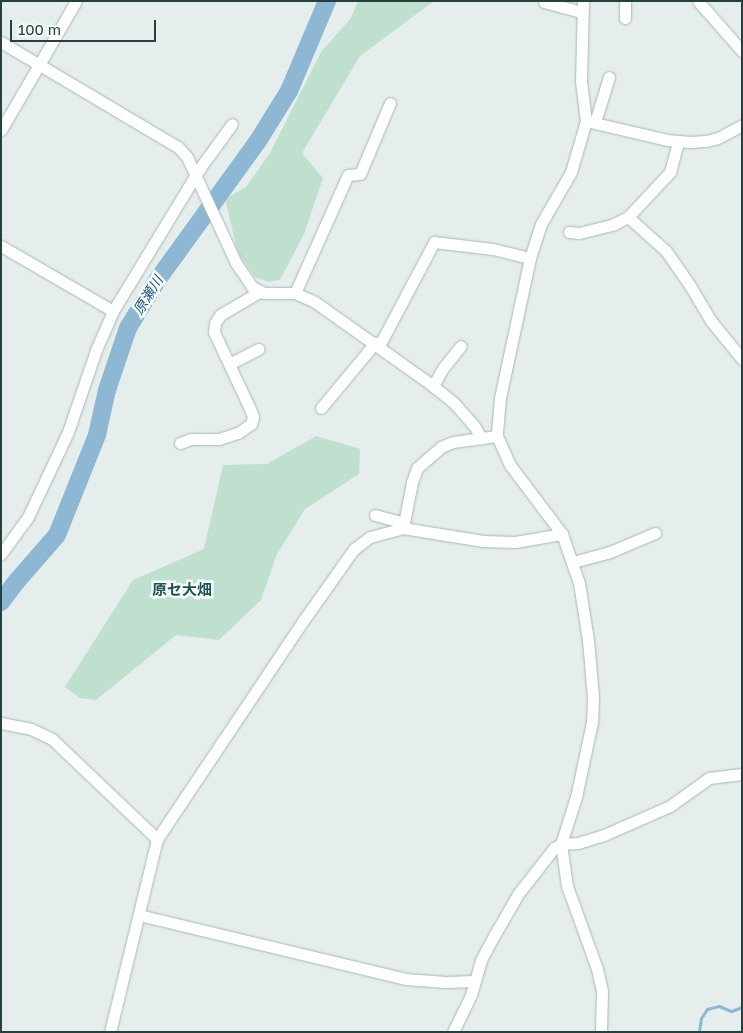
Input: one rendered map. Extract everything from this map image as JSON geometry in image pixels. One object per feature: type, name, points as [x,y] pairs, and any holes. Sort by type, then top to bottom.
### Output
[{"type":"street","points":[[1,130],[76,1]]},
{"type":"street","points":[[625,1],[625,18]]},
{"type":"street","points":[[698,1],[742,51]]},
{"type":"street","points":[[544,2],[582,7],[581,81],[590,121]]},
{"type":"street","points":[[1,42],[178,148],[187,157],[236,263],[246,279],[259,292]]},
{"type":"street","points":[[601,1032],[602,991],[597,968],[567,886],[561,844],[578,788],[592,722],[593,697],[588,640],[579,583],[562,534],[510,465],[497,436],[500,398],[530,258],[541,224],[571,172],[609,77]]},
{"type":"street","points":[[295,293],[345,181],[348,175],[360,174],[390,103]]},
{"type":"street","points":[[590,121],[678,142],[706,142],[742,125]]},
{"type":"street","points":[[1,554],[28,517],[68,432],[96,350],[113,311],[232,124]]},
{"type":"street","points":[[569,232],[579,233],[614,224],[628,217],[670,172],[678,142]]},
{"type":"street","points":[[628,217],[666,251],[711,321],[740,356]]},
{"type":"street","points":[[321,408],[377,344],[434,242],[493,249],[530,258]]},
{"type":"street","points":[[1,246],[113,311]]},
{"type":"street","points":[[180,443],[191,438],[218,439],[238,433],[251,424],[253,417],[214,332],[215,323],[228,309],[259,292],[295,293],[315,302],[377,344],[455,404],[475,427],[481,438]]},
{"type":"street","points":[[433,386],[443,368],[461,346]]},
{"type":"street","points":[[229,364],[258,350]]},
{"type":"street","points":[[403,525],[413,474],[417,468],[441,447],[497,436]]},
{"type":"street","points":[[375,515],[403,525],[483,541],[515,542],[562,534]]},
{"type":"street","points":[[110,1032],[157,840],[204,772],[277,659],[354,549],[370,537],[403,525]]},
{"type":"street","points":[[573,562],[610,552],[655,533]]},
{"type":"street","points":[[1,724],[32,729],[52,739],[157,840]]},
{"type":"street","points":[[453,1032],[471,995],[474,981],[491,941],[518,894],[548,855],[561,844],[578,843],[604,835],[654,813],[676,802],[709,778],[742,774]]},
{"type":"street","points":[[138,914],[405,979],[446,982],[474,981]]},
{"type":"green space","points":[[358,1],[434,1],[360,56],[302,153],[323,178],[304,234],[280,280],[268,282],[255,277],[238,253],[225,199],[246,187],[270,153],[321,52],[351,18]]},
{"type":"green space","points":[[316,436],[360,449],[359,474],[305,509],[277,554],[261,600],[219,640],[176,635],[96,700],[80,698],[65,687],[133,580],[204,549],[223,465],[267,464]]},
{"type":"waterway","name":"原瀬川","points":[[1,602],[57,535],[97,435],[107,390],[128,328],[158,279],[258,141],[289,91],[327,1]]},
{"type":"waterway","points":[[699,1032],[701,1018],[707,1009],[719,1006],[731,1011],[742,1007]]},
{"type":"district","name":"原セ大畑","points":[[182,590]]}]
